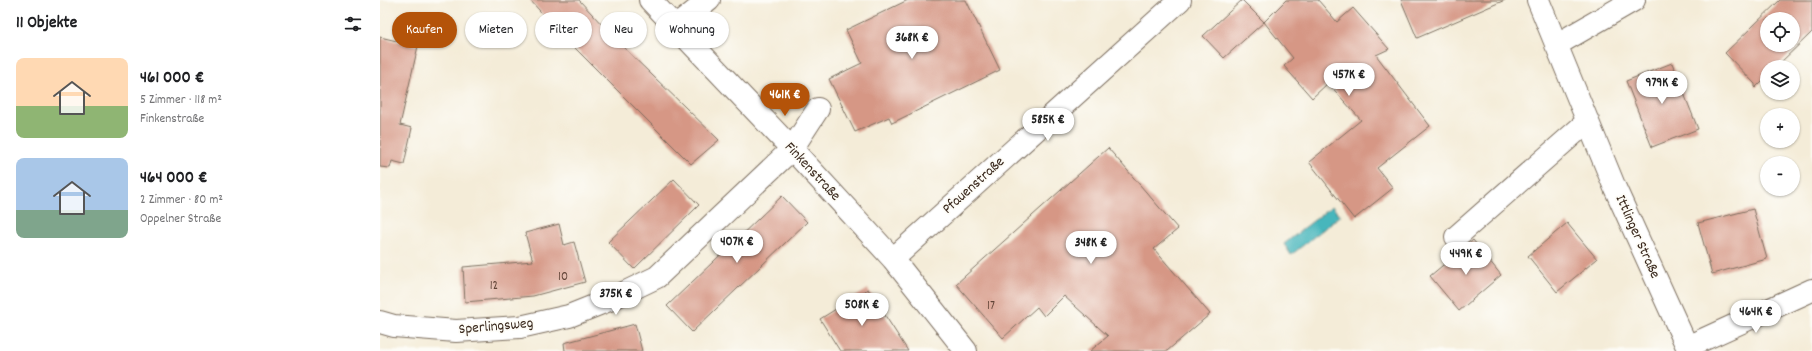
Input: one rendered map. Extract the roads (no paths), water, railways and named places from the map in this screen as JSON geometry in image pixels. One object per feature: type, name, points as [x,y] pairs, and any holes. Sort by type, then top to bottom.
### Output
[{"type":"street","name":"Finkenstraße","points":[[650,0],[661,12]]},
{"type":"street","points":[[694,12],[709,0]]},
{"type":"street","name":"Pfauenstraße","points":[[893,259],[1180,0]]},
{"type":"street","name":"Ittlinger Straße","points":[[1538,0],[1615,188],[1688,349]]},
{"type":"street","points":[[1556,45],[1634,0]]},
{"type":"street","name":"Finkenstraße","points":[[695,48],[792,149],[893,259],[966,351]]},
{"type":"street","name":"Sperlingsweg","points":[[380,322],[394,326],[456,331],[520,327],[569,316],[609,300],[658,276],[792,149],[818,109]]},
{"type":"street","points":[[1456,237],[1588,121]]},
{"type":"street","points":[[1688,349],[1812,290]]},
{"type":"water","points":[[1332,206],[1340,216],[1291,255],[1284,244]]}]
